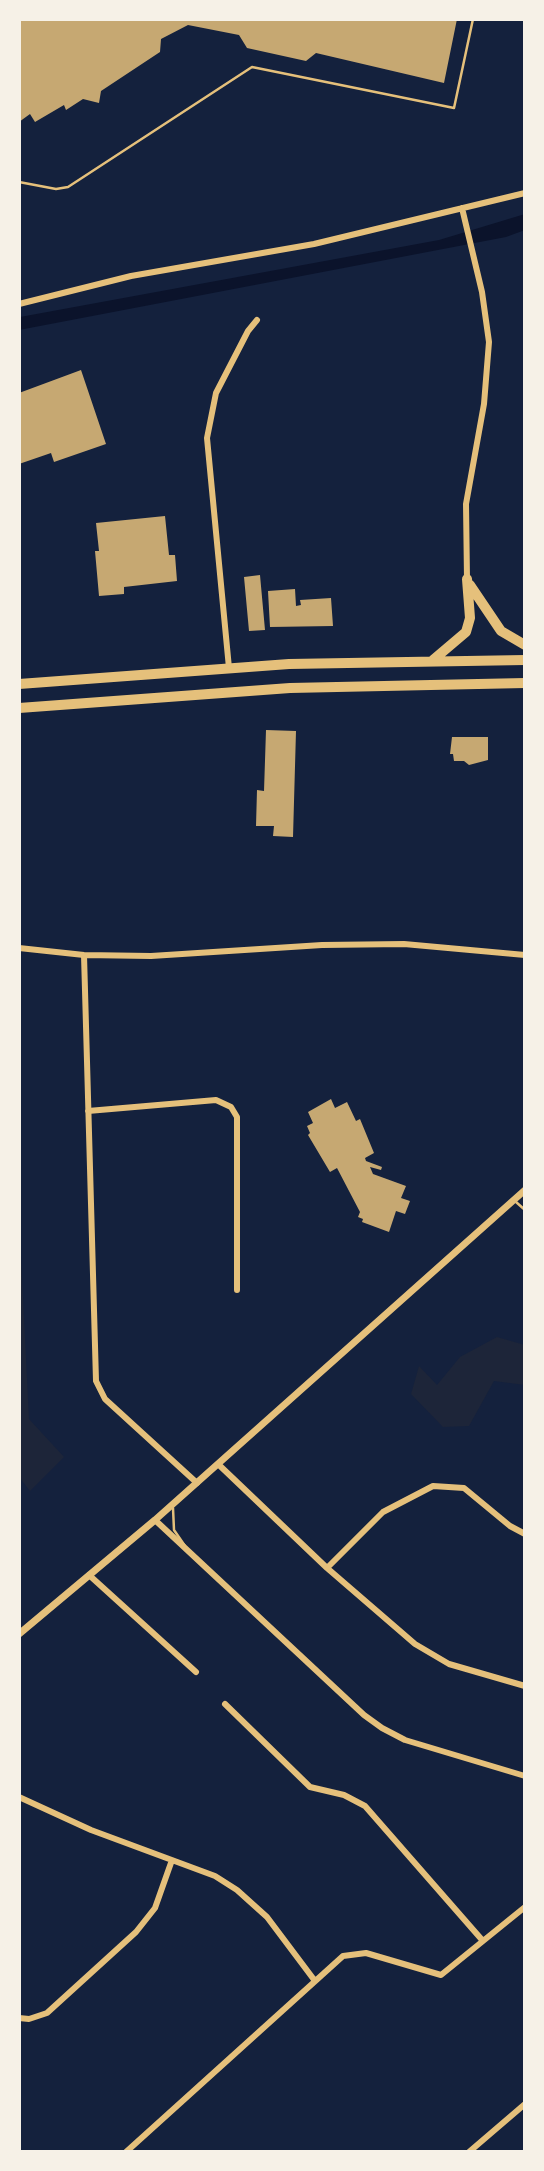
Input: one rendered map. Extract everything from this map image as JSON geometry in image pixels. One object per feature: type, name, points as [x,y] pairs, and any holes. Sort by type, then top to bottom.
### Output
[{"type":"highway","points":[[467,579],[495,623],[510,638],[525,645]]},
{"type":"highway","points":[[433,660],[466,632],[470,618],[467,579]]},
{"type":"highway","points":[[19,684],[229,668],[433,660],[525,660]]},
{"type":"highway","points":[[19,708],[354,685],[525,683]]},
{"type":"street","points":[[19,304],[131,276],[324,242],[525,192]]},
{"type":"street","points":[[462,208],[489,342],[484,404],[466,504],[467,579]]},
{"type":"street","points":[[229,668],[206,438],[216,393],[248,331],[257,320]]},
{"type":"street","points":[[19,948],[83,955],[151,956],[322,944],[404,944],[525,955]]},
{"type":"street","points":[[83,955],[96,1381],[106,1399],[197,1482]]},
{"type":"street","points":[[88,1111],[216,1100],[231,1107],[237,1117],[237,1290]]},
{"type":"street","points":[[19,1634],[155,1520],[525,1190]]},
{"type":"street","points":[[218,1464],[327,1568],[432,1655],[468,1671],[525,1686]]},
{"type":"street","points":[[327,1568],[383,1512],[433,1486],[464,1489],[510,1526],[525,1534]]},
{"type":"street","points":[[155,1520],[382,1728],[405,1740],[525,1776]]},
{"type":"street","points":[[89,1575],[195,1672]]},
{"type":"street","points":[[225,1704],[310,1787],[344,1795],[365,1806],[483,1941]]},
{"type":"street","points":[[19,1797],[91,1830],[215,1876],[251,1902],[315,1981]]},
{"type":"street","points":[[19,2018],[29,2019],[47,2013],[142,1927],[155,1908],[172,1860]]},
{"type":"street","points":[[126,2152],[343,1956],[366,1953],[440,1975],[525,1907]]},
{"type":"street","points":[[469,2152],[525,2104]]},
{"type":"lane","points":[[19,182],[56,189],[68,187],[252,67],[454,108],[473,19]]},
{"type":"lane","points":[[513,1200],[525,1210]]},
{"type":"lane","points":[[174,1503],[174,1530],[186,1549]]},
{"type":"shaded area","points":[[525,214],[525,230],[506,237],[19,330],[20,317],[439,240]]},
{"type":"shaded area","points":[[19,1216],[29,1419],[64,1457],[30,1491],[19,1477]]},
{"type":"shaded area","points":[[497,1337],[525,1345],[525,1385],[494,1381],[469,1426],[443,1427],[411,1394],[419,1366],[437,1385],[460,1357]]},
{"type":"building","points":[[19,19],[457,19],[444,83],[316,53],[306,61],[247,48],[239,35],[188,25],[161,39],[160,52],[101,91],[99,103],[83,99],[66,110],[64,105],[35,122],[30,114],[19,122]]},
{"type":"building","points":[[81,370],[106,444],[54,462],[51,453],[19,464],[19,393]]},
{"type":"building","points":[[165,516],[169,555],[175,555],[177,581],[124,587],[124,594],[99,596],[95,551],[99,551],[96,523]]},
{"type":"building","points":[[260,575],[265,630],[249,631],[244,577]]},
{"type":"building","points":[[295,589],[296,606],[301,605],[300,600],[331,598],[333,626],[270,627],[268,591]]},
{"type":"building","points":[[266,730],[296,731],[293,837],[273,836],[274,826],[256,826],[257,790],[264,791]]},
{"type":"building","points":[[452,737],[488,737],[488,760],[469,765],[464,761],[454,761],[453,754],[450,754]]},
{"type":"building","points":[[331,1099],[335,1108],[347,1102],[356,1121],[360,1119],[374,1153],[365,1158],[366,1161],[382,1167],[381,1170],[370,1167],[373,1174],[406,1186],[401,1198],[410,1201],[405,1214],[396,1211],[389,1232],[362,1222],[363,1219],[358,1217],[360,1212],[337,1168],[330,1172],[308,1135],[310,1133],[307,1126],[313,1123],[308,1112]]}]
